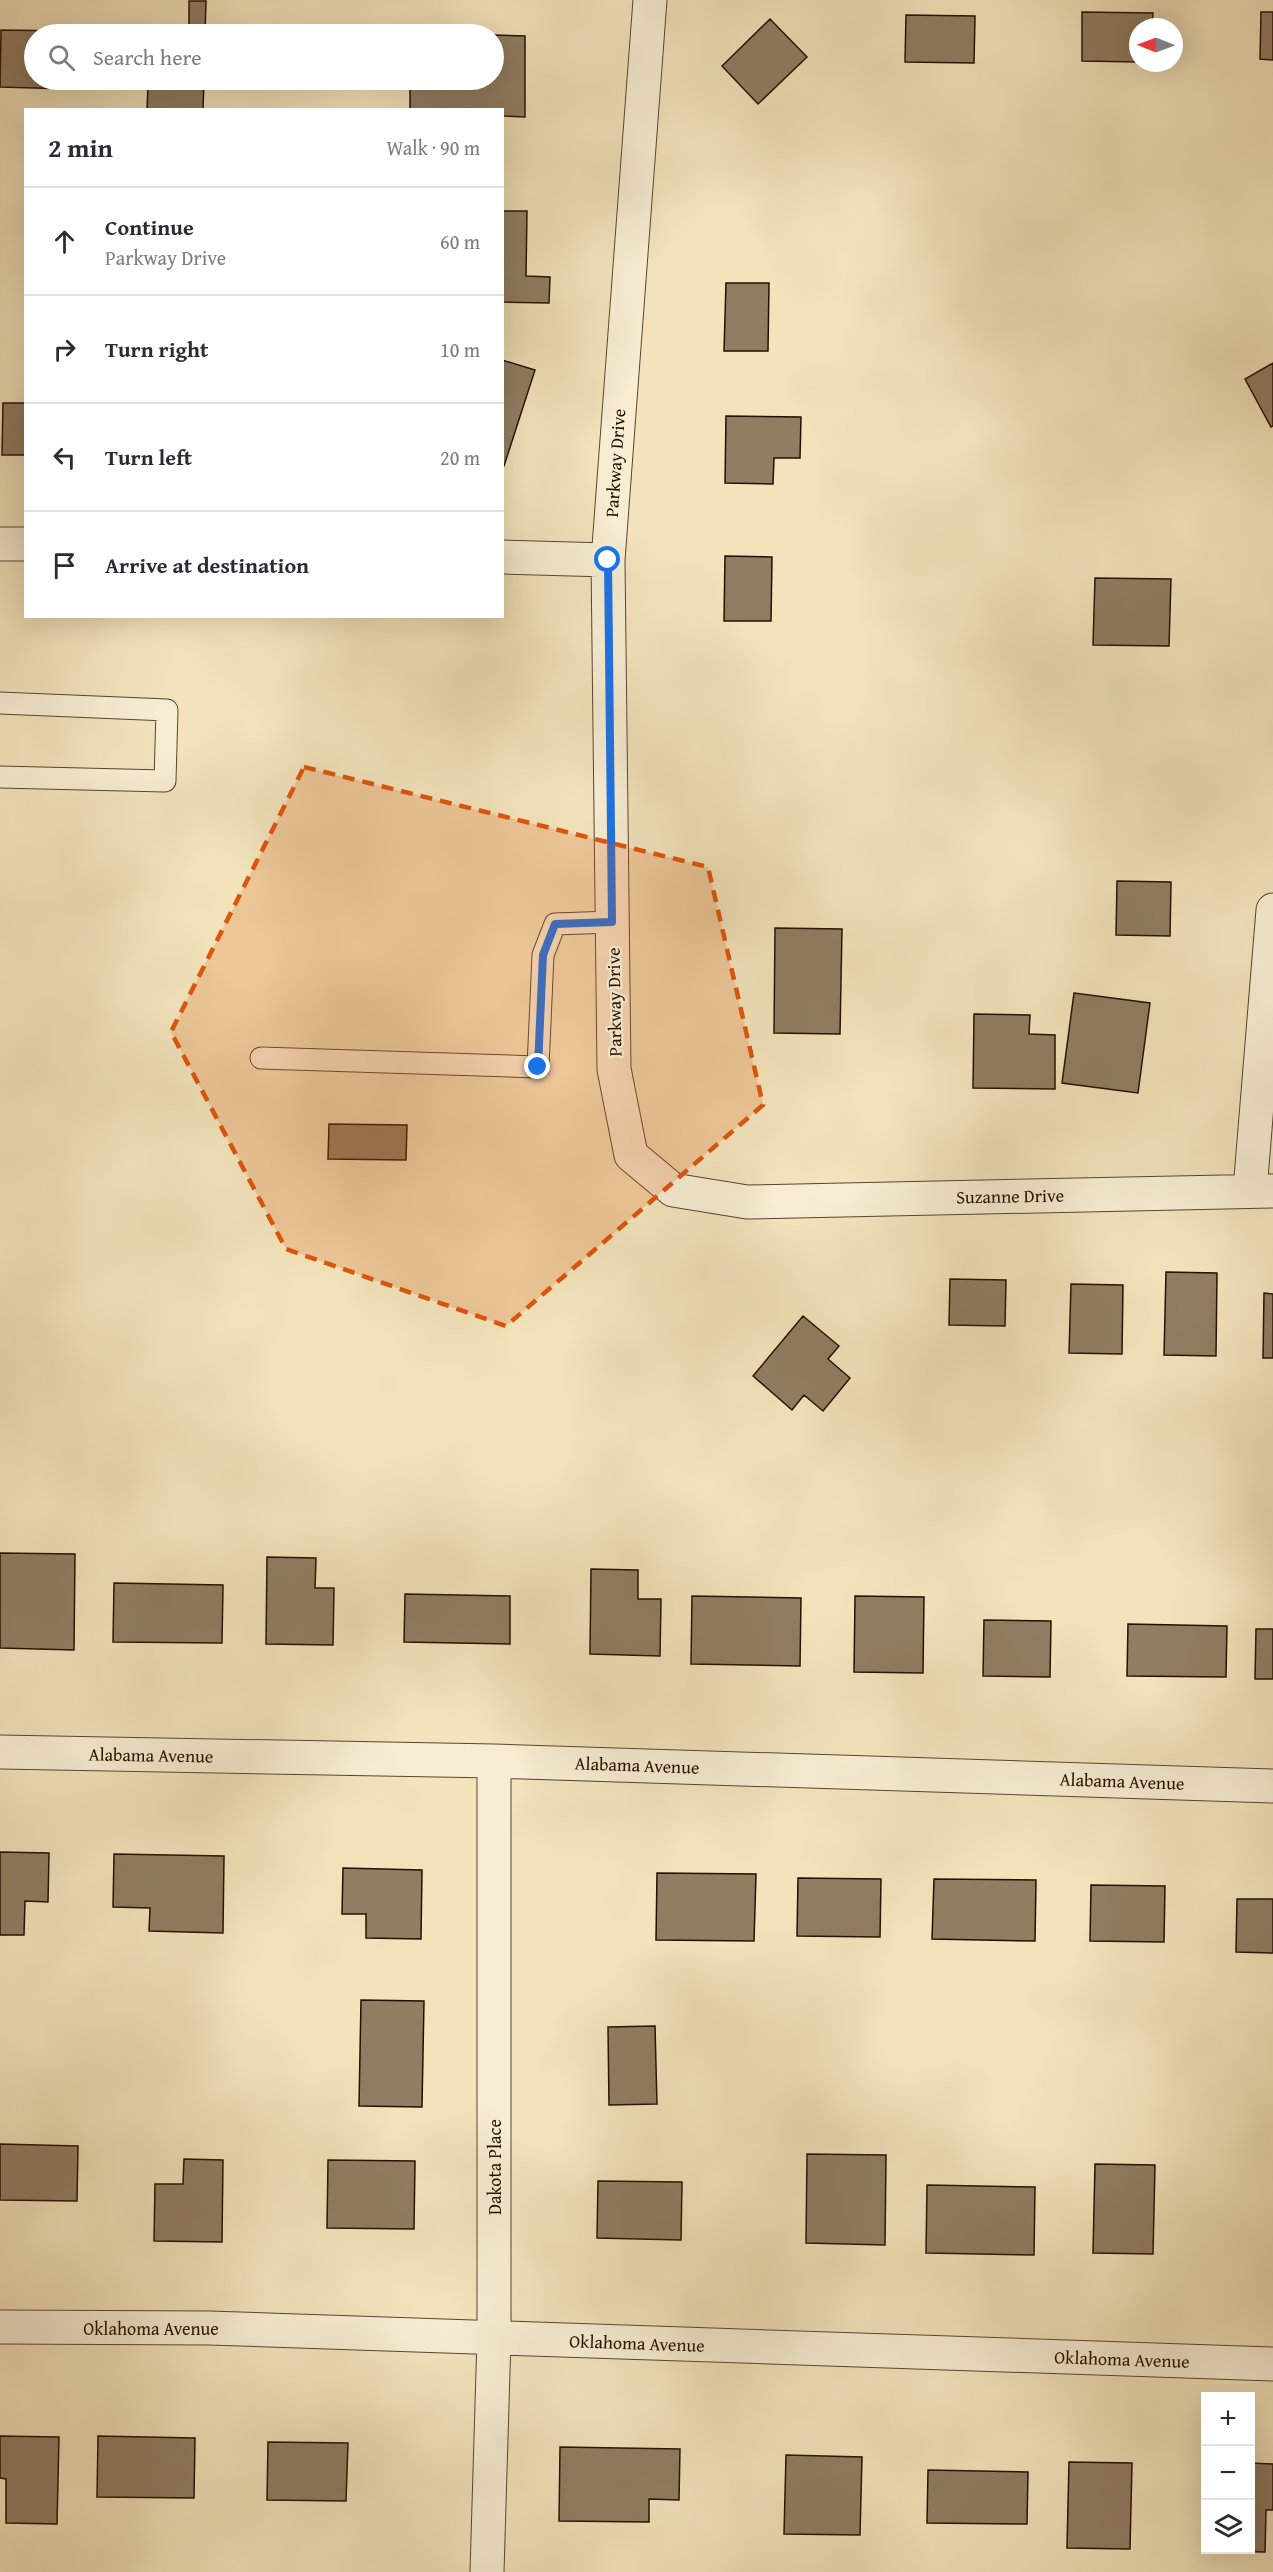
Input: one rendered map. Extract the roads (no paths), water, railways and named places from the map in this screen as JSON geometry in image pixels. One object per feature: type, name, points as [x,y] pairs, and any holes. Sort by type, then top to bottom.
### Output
[{"type":"street","name":"Parkway Drive","points":[[650,0],[608,560],[614,1069],[631,1155],[673,1190],[747,1202]]},
{"type":"street","points":[[0,544],[24,544]]},
{"type":"street","points":[[504,557],[608,560]]},
{"type":"street","points":[[1261,1191],[1273,910]]},
{"type":"street","name":"Suzanne Drive","points":[[747,1202],[1261,1191]]},
{"type":"street","name":"Alabama Avenue","points":[[0,1752],[494,1761],[1273,1786]]},
{"type":"street","name":"Dakota Place","points":[[487,2572],[494,2338],[494,1761]]},
{"type":"street","name":"Oklahoma Avenue","points":[[0,2328],[209,2328],[1273,2364]]},
{"type":"lane","points":[[0,703],[167,710],[165,781],[0,777]]},
{"type":"lane","points":[[261,1058],[538,1067],[543,955],[555,924],[612,922]]}]
